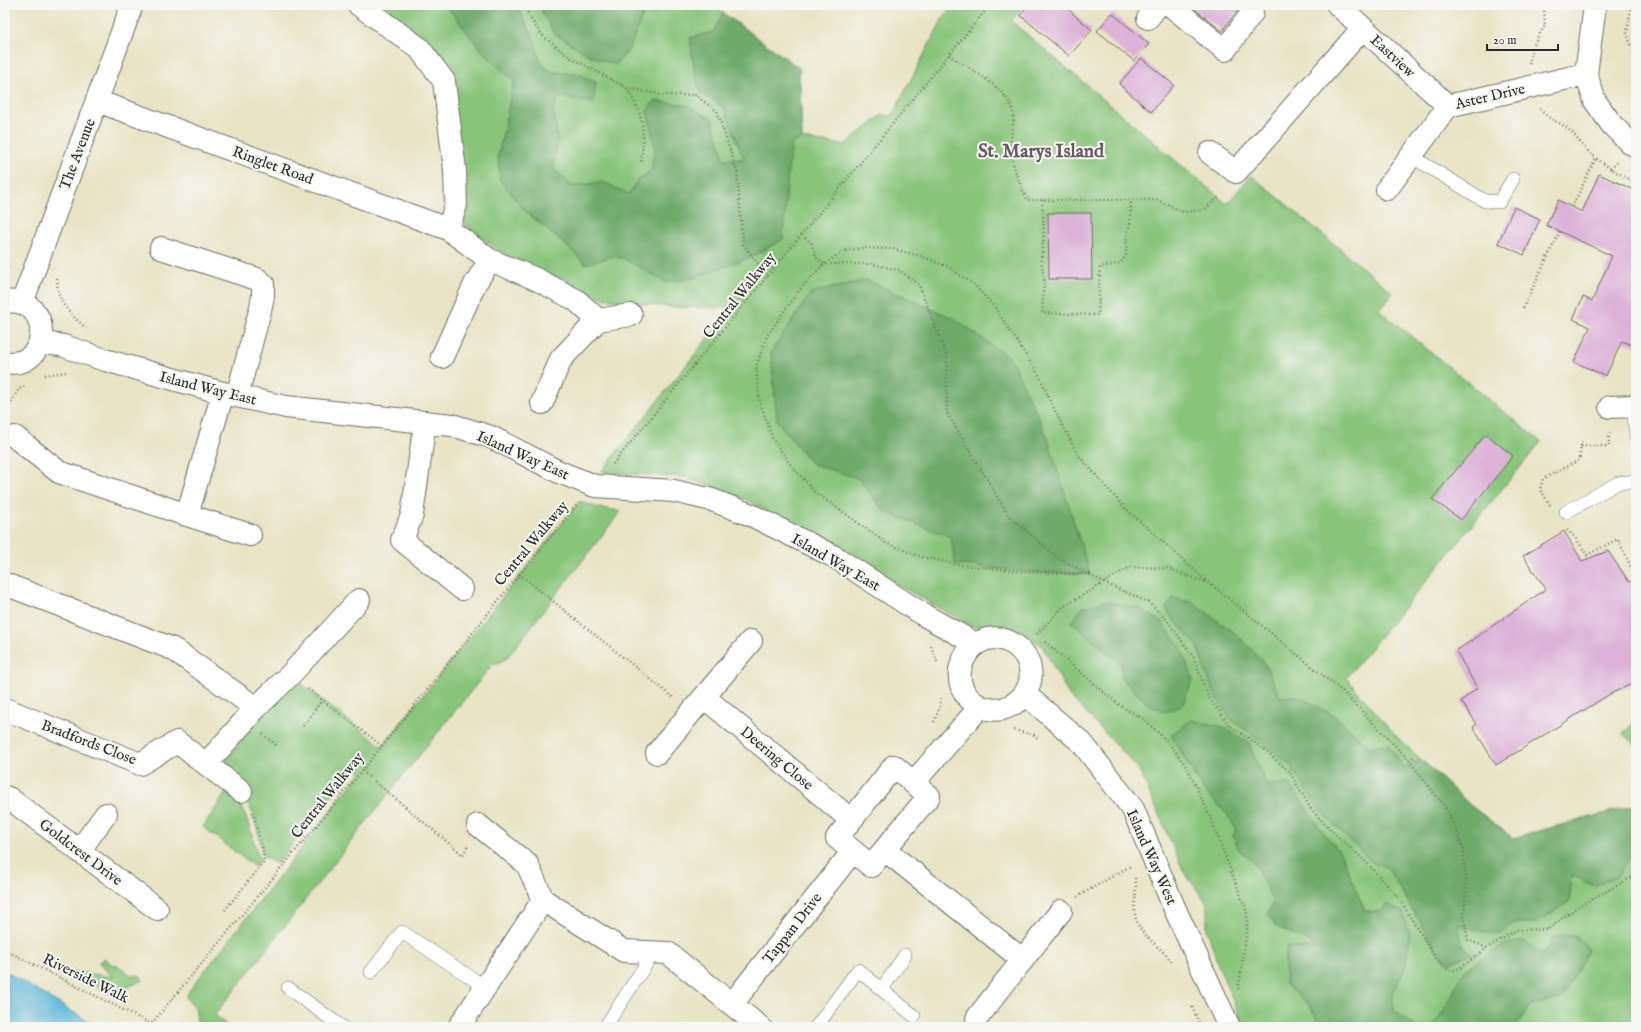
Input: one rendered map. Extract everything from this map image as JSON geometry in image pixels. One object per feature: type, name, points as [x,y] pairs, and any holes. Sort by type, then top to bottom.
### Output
[{"type":"street","name":"The Avenue","points":[[14,302],[97,101],[132,5]]},
{"type":"street","points":[[359,5],[419,48],[444,81],[455,170],[456,205],[448,229]]},
{"type":"street","points":[[1170,5],[1225,50],[1252,13],[1250,5]]},
{"type":"street","points":[[1595,5],[1586,74],[1595,101],[1612,125],[1630,143],[1636,146]]},
{"type":"street","points":[[1210,153],[1236,172],[1351,13]]},
{"type":"street","name":"Eastview","points":[[1351,13],[1448,106]]},
{"type":"street","name":"Aster Drive","points":[[1387,189],[1448,106],[1586,74]]},
{"type":"street","name":"Ringlet Road","points":[[97,101],[448,229],[490,260],[536,279],[576,300],[598,320]]},
{"type":"street","points":[[161,248],[257,279],[263,284],[261,307],[187,515]]},
{"type":"street","points":[[442,356],[475,284],[490,260]]},
{"type":"street","points":[[8,366],[28,358],[36,351],[42,333],[41,323],[37,314],[30,308],[14,302]]},
{"type":"street","points":[[542,403],[561,359],[598,320],[631,315]]},
{"type":"street","name":"Island Way East","points":[[40,342],[64,346],[105,360],[230,395],[286,406],[452,425],[491,437],[559,472],[595,486],[674,492],[712,500],[751,514],[835,557],[922,614],[976,644]]},
{"type":"street","points":[[1610,407],[1634,406]]},
{"type":"street","points":[[425,422],[412,515],[402,540],[462,589]]},
{"type":"street","points":[[15,437],[59,472],[250,536]]},
{"type":"street","points":[[5,584],[173,649],[256,708]]},
{"type":"street","points":[[241,791],[206,764],[256,708],[290,675],[359,600]]},
{"type":"street","points":[[988,639],[1000,639],[1015,644],[1021,650],[1029,664],[1031,674],[1029,686],[1025,694],[1016,703],[1008,708],[1000,710],[980,707],[969,699],[962,689],[959,675],[961,663],[968,651],[976,644],[988,639]]},
{"type":"street","points":[[657,753],[752,640]]},
{"type":"street","name":"Island Way West","points":[[1025,694],[1082,743],[1133,809],[1174,907],[1229,1027]]},
{"type":"street","name":"Deering Close","points":[[698,704],[850,819]]},
{"type":"street","points":[[913,782],[980,707]]},
{"type":"street","name":"Bradfords Close","points":[[5,709],[140,764],[177,742],[206,764]]},
{"type":"street","points":[[894,766],[929,796],[871,866],[836,838],[850,819],[894,766]]},
{"type":"street","name":"Goldcrest Drive","points":[[5,797],[10,799],[157,908]]},
{"type":"street","points":[[79,851],[106,814]]},
{"type":"street","points":[[478,825],[527,864],[543,900],[624,951],[668,953],[760,1027]]},
{"type":"street","points":[[885,850],[1024,960]]},
{"type":"street","name":"Tappan Drive","points":[[732,1004],[853,851]]},
{"type":"street","points":[[459,1027],[543,900]]},
{"type":"street","points":[[977,1018],[1061,911]]},
{"type":"lane","points":[[1411,156],[1485,201],[1498,202],[1513,179]]},
{"type":"lane","points":[[1634,406],[1636,436]]},
{"type":"lane","points":[[1566,512],[1618,483],[1636,481]]},
{"type":"lane","points":[[371,972],[402,932],[485,987]]},
{"type":"lane","points":[[605,1027],[654,952]]},
{"type":"lane","points":[[882,989],[905,955]]},
{"type":"lane","points":[[816,1027],[858,970],[914,1016]]},
{"type":"lane","points":[[288,988],[342,1027]]},
{"type":"path","points":[[524,5],[530,18],[542,35],[566,55],[627,88],[663,95],[695,95],[717,111],[737,172],[743,244],[768,277]]},
{"type":"path","name":"Central Walkway","points":[[152,1023],[362,771],[519,574],[580,501],[595,486],[990,5]]},
{"type":"path","points":[[1631,5],[1627,33],[1636,62]]},
{"type":"path","points":[[950,55],[995,86],[1002,92],[1012,108],[1014,126],[1011,141],[1013,164],[1027,200],[1157,200],[1184,212],[1204,210],[1219,197]]},
{"type":"path","points":[[627,88],[642,117],[644,136],[641,163]]},
{"type":"path","points":[[1572,207],[1596,158]]},
{"type":"path","points":[[1042,200],[1044,232],[1041,260],[1044,280],[1042,313],[1098,315],[1100,267],[1121,263],[1126,255],[1127,233],[1130,225],[1131,200]]},
{"type":"path","points":[[1523,308],[1560,231]]},
{"type":"path","points":[[802,235],[811,243],[817,258],[824,264],[871,264],[899,270],[919,286],[946,354],[947,413],[1009,516],[1058,558],[1148,602],[1166,619],[1193,656],[1209,698],[1230,726],[1260,746],[1290,771],[1311,809],[1330,830],[1368,864],[1398,897],[1436,959],[1444,968],[1452,971],[1460,968],[1487,948],[1517,930],[1548,929],[1578,906],[1636,875]]},
{"type":"path","points":[[1090,574],[1026,572],[962,565],[921,557],[886,543],[815,492],[791,465],[773,440],[760,402],[756,367],[767,336],[800,289],[824,264],[844,251],[863,248],[893,249],[921,256],[948,266],[973,284],[994,306],[1040,377],[1050,401],[1078,455],[1125,508],[1212,586],[1342,691],[1409,760],[1447,810],[1463,847],[1466,881],[1464,918],[1468,940],[1487,948]]},
{"type":"path","points":[[5,270],[12,264]]},
{"type":"path","points":[[57,272],[57,287],[62,303],[71,315],[88,330]]},
{"type":"path","points":[[43,376],[69,372]]},
{"type":"path","points":[[5,412],[19,389],[31,382]]},
{"type":"path","points":[[1581,446],[1609,446],[1609,432]]},
{"type":"path","points":[[1212,586],[1167,568],[1130,567],[1064,607],[1036,635],[1106,694],[1122,706],[1146,720],[1169,743],[1188,769],[1210,818],[1247,912],[1247,930],[1237,998],[1219,1006]]},
{"type":"path","points":[[519,574],[698,704]]},
{"type":"path","points":[[930,645],[939,665]]},
{"type":"path","points":[[290,675],[382,746]]},
{"type":"path","points":[[930,727],[934,723],[940,707],[942,692]]},
{"type":"path","points":[[303,726],[322,700]]},
{"type":"path","points":[[1009,729],[1034,735],[1039,739]]},
{"type":"path","points":[[1409,760],[1413,757]]},
{"type":"path","points":[[362,771],[463,855],[478,825]]},
{"type":"path","points":[[225,910],[264,862],[263,850],[253,813],[241,791]]},
{"type":"path","points":[[1129,858],[1137,886],[1135,918],[1140,930],[1168,955],[1174,968]]},
{"type":"path","points":[[1061,911],[1074,899],[1132,865]]},
{"type":"path","name":"Riverside Walk","points":[[5,950],[152,1023],[157,1027]]},
{"type":"path","points":[[1189,1000],[1201,1027]]},
{"type":"green space","points":[[372,5],[712,5],[799,68],[802,139],[845,145],[882,115],[892,116],[944,16],[954,5],[991,5],[996,11],[1001,5],[1024,5],[1011,21],[1227,204],[1251,175],[1393,293],[1379,310],[1541,442],[1346,678],[1399,739],[1471,806],[1513,838],[1636,805],[1636,1027],[1244,1027],[1217,962],[1207,929],[1207,904],[1183,870],[1139,769],[1069,695],[1041,644],[1014,630],[971,626],[745,499],[683,477],[601,472],[732,308],[669,307],[606,299],[536,271],[498,250],[460,220],[453,77]]},
{"type":"green space","points":[[446,5],[516,5],[532,34],[541,63],[552,72],[574,72],[596,82],[593,103],[560,97],[553,108],[558,141],[553,168],[572,186],[603,182],[629,194],[638,180],[651,170],[655,147],[647,111],[654,101],[687,105],[712,119],[724,159],[744,159],[724,108],[701,93],[695,75],[690,38],[713,32],[723,13],[799,68],[802,139],[792,143],[788,170],[783,239],[752,257],[690,279],[665,282],[623,258],[610,257],[586,264],[525,211],[500,180],[498,157],[514,81],[481,50]]},
{"type":"green space","points":[[538,5],[647,5],[629,50],[615,65],[588,55],[554,33]]},
{"type":"green space","points":[[866,280],[955,319],[1011,359],[1047,436],[1090,574],[1026,572],[955,564],[951,537],[885,512],[858,478],[812,464],[777,421],[771,352],[811,293]]},
{"type":"green space","points":[[580,501],[599,508],[621,511],[506,659],[492,665],[389,793],[215,1015],[229,1027],[198,1027],[195,1007],[186,998],[189,991],[361,772],[355,770],[306,826],[277,864],[263,856],[254,816],[241,791],[222,766],[290,675],[382,746]]},
{"type":"green space","points":[[1173,598],[1192,602],[1236,634],[1265,663],[1280,697],[1297,696],[1334,715],[1370,747],[1387,743],[1404,767],[1422,760],[1471,806],[1513,838],[1636,805],[1636,851],[1617,876],[1595,886],[1572,876],[1569,902],[1536,923],[1514,923],[1496,935],[1457,924],[1464,948],[1472,953],[1450,963],[1437,951],[1387,867],[1373,863],[1320,811],[1290,765],[1260,740],[1230,719],[1216,698],[1197,645],[1173,620],[1166,608]]},
{"type":"green space","points":[[1105,601],[1137,607],[1162,622],[1181,648],[1193,679],[1183,704],[1167,712],[1150,706],[1122,679],[1121,664],[1071,622],[1083,607]]},
{"type":"green space","points":[[1191,720],[1224,727],[1249,743],[1266,785],[1290,784],[1318,826],[1340,852],[1365,911],[1381,911],[1387,904],[1403,912],[1410,934],[1405,969],[1392,993],[1394,1011],[1416,1027],[1322,1027],[1309,1005],[1285,984],[1285,960],[1287,947],[1311,949],[1313,944],[1276,926],[1268,914],[1273,901],[1254,863],[1239,850],[1233,836],[1236,829],[1227,814],[1204,791],[1171,735]]},
{"type":"green space","points":[[1636,721],[1636,746],[1623,733]]},
{"type":"green space","points":[[225,794],[236,798],[245,814],[260,860],[255,867],[203,827]]},
{"type":"green space","points":[[1576,935],[1588,950],[1561,999],[1530,1006],[1515,1027],[1430,1027],[1441,1016],[1464,971],[1489,953],[1506,944],[1524,941],[1540,953],[1544,952],[1554,937]]},
{"type":"green space","points":[[104,958],[114,966],[116,964],[132,976],[140,975],[143,980],[130,986],[117,997],[71,974],[72,971],[113,977],[98,963]]},
{"type":"water","points":[[5,971],[98,1027],[5,1027]]},
{"type":"building","points":[[1028,5],[1063,5],[1092,30],[1069,56],[1020,15]]},
{"type":"building","points":[[1190,5],[1238,5],[1238,10],[1222,31]]},
{"type":"building","points":[[1112,13],[1149,44],[1134,61],[1097,31]]},
{"type":"building","points":[[1141,58],[1174,85],[1151,112],[1119,84]]},
{"type":"building","points":[[1599,174],[1636,191],[1636,347],[1622,341],[1606,376],[1574,362],[1590,327],[1573,319],[1583,297],[1592,301],[1612,256],[1546,225],[1558,200],[1582,212]]},
{"type":"building","points":[[1514,207],[1540,219],[1524,255],[1498,243]]},
{"type":"building","points":[[1048,213],[1091,213],[1092,279],[1049,279]]},
{"type":"building","points":[[1486,434],[1513,456],[1461,520],[1432,499]]},
{"type":"building","points":[[1564,531],[1582,561],[1608,551],[1629,582],[1636,579],[1636,682],[1610,694],[1496,765],[1473,727],[1477,724],[1461,701],[1477,688],[1456,651],[1546,589],[1523,556]]},
{"type":"district","name":"St. Marys Island","points":[[1041,150]]}]
